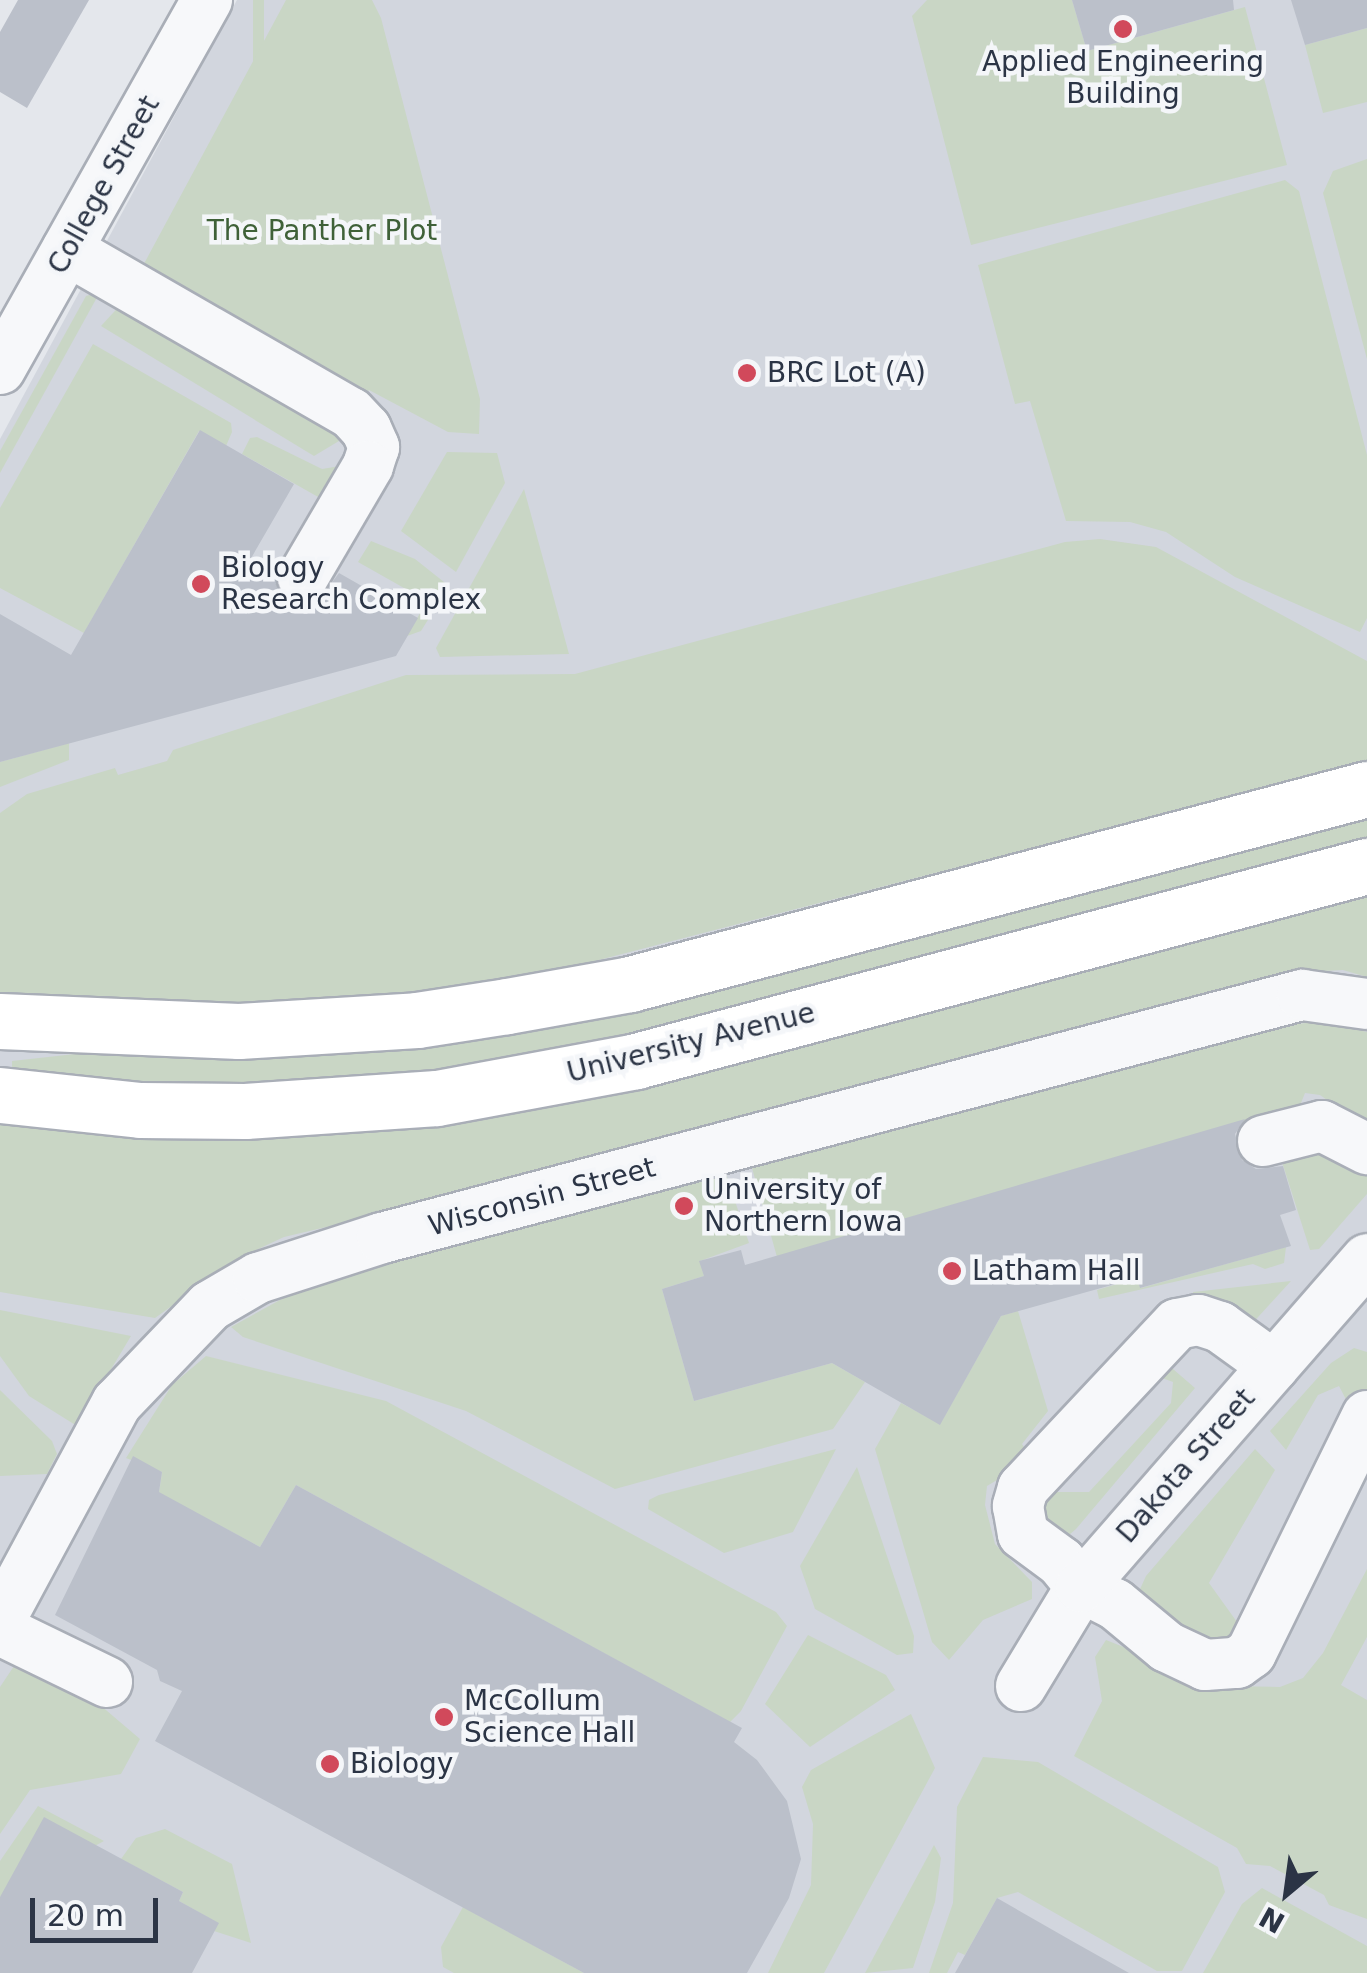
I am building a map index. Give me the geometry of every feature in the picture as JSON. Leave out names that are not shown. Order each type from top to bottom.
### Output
[{"type":"main road","points":[[0,1021],[239,1031],[398,1021],[507,1006],[630,984],[1367,789]]},
{"type":"main road","name":"University Avenue","points":[[0,1095],[140,1110],[245,1111],[436,1098],[636,1061],[1367,866]]},
{"type":"street","name":"College Street","points":[[0,370],[207,0]]},
{"type":"street","points":[[67,250],[351,413],[366,429],[374,447],[368,466],[303,577]]},
{"type":"street","name":"Wisconsin Street","points":[[0,1620],[117,1402],[210,1306],[258,1278],[382,1238],[1302,996],[1367,1004]]},
{"type":"street","points":[[1263,1142],[1322,1126],[1367,1149]]},
{"type":"street","name":"Dakota Street","points":[[1021,1686],[1081,1588],[1274,1366],[1358,1286]]},
{"type":"street","points":[[1274,1366],[1220,1327],[1198,1320],[1177,1324],[1023,1488],[1018,1506],[1023,1534],[1061,1562],[1081,1588],[1115,1604],[1192,1660],[1215,1667],[1244,1660],[1367,1416]]},
{"type":"street","points":[[0,1630],[107,1682]]},
{"type":"shaded area","name":"University of Northern Iowa","points":[[237,0],[1367,0],[1367,1973],[0,1973],[0,439]]},
{"type":"green space","points":[[253,0],[264,0],[264,280],[253,280]]},
{"type":"green space","name":"The Panther Plot","points":[[286,0],[372,0],[381,18],[480,399],[479,434],[448,432],[369,390],[361,400],[139,273]]},
{"type":"green space","points":[[927,0],[1072,0],[1087,51],[1245,7],[1287,165],[971,245],[912,16]]},
{"type":"green space","points":[[1367,28],[1367,102],[1323,113],[1305,45]]},
{"type":"green space","points":[[1367,159],[1367,359],[1323,193],[1333,171]]},
{"type":"green space","points":[[1285,180],[1299,191],[1367,455],[1367,618],[1360,632],[1235,577],[1166,532],[1130,522],[1066,521],[1030,401],[1015,404],[978,265]]},
{"type":"green space","points":[[100,292],[0,473],[0,451],[86,296]]},
{"type":"green space","points":[[124,301],[344,438],[314,456],[101,326]]},
{"type":"green space","points":[[93,344],[231,423],[232,432],[226,446],[199,431],[84,633],[0,588],[0,508]]},
{"type":"green space","points":[[257,437],[322,469],[346,465],[327,502],[242,454],[250,438]]},
{"type":"green space","points":[[447,452],[497,453],[505,483],[456,572],[401,531]]},
{"type":"green space","points":[[524,489],[569,654],[440,657],[436,648]]},
{"type":"green space","points":[[1100,539],[1156,547],[1367,661],[1367,761],[541,975],[336,1001],[224,1006],[0,992],[0,813],[27,794],[115,768],[118,775],[167,761],[173,750],[406,675],[575,674],[1065,542]]},
{"type":"green space","points":[[371,541],[415,559],[449,586],[421,631],[407,636],[427,601],[358,562]]},
{"type":"green space","points":[[69,743],[69,760],[0,787],[0,762]]},
{"type":"green space","points":[[1367,812],[1367,842],[637,1039],[425,1073],[307,1082],[159,1084],[12,1073],[12,1061],[111,1050],[257,1054]]},
{"type":"green space","points":[[1367,891],[1367,977],[1343,970],[1285,973],[491,1188],[284,1237],[237,1259],[155,1318],[0,1292],[0,1118],[169,1133]]},
{"type":"green space","points":[[1323,1021],[1367,1032],[1367,1128],[1320,1095],[1305,1093],[1299,1108],[777,1257],[752,1168],[806,1153],[817,1142],[852,1141],[1264,1028]]},
{"type":"green space","points":[[1325,1150],[1367,1172],[1367,1194],[1319,1249],[1310,1250],[1282,1162]]},
{"type":"green space","points":[[726,1174],[749,1243],[700,1261],[704,1276],[662,1289],[694,1401],[832,1363],[865,1382],[833,1429],[615,1489],[466,1411],[243,1337],[231,1327],[309,1284]]},
{"type":"green space","points":[[1286,1247],[1284,1263],[1265,1269],[1253,1264],[1099,1299],[1097,1290],[1137,1278],[1141,1288]]},
{"type":"green space","points":[[1291,1281],[1249,1327],[1195,1306],[1193,1292]]},
{"type":"green space","points":[[0,1310],[131,1336],[77,1426],[29,1396],[0,1356]]},
{"type":"green space","points":[[1018,1311],[1048,1411],[1022,1444],[1026,1450],[1012,1471],[987,1486],[985,1505],[995,1544],[1032,1582],[1032,1599],[983,1620],[949,1660],[932,1642],[875,1449],[901,1403],[940,1424],[1001,1316]]},
{"type":"green space","points":[[1354,1348],[1367,1352],[1367,1395],[1351,1409],[1339,1386],[1318,1395],[1286,1450],[1270,1431],[1331,1363]]},
{"type":"green space","points":[[206,1356],[386,1401],[776,1612],[787,1626],[741,1711],[730,1722],[296,1485],[260,1547],[159,1493],[162,1472],[126,1458],[172,1385]]},
{"type":"green space","points":[[1159,1357],[1195,1388],[1076,1529],[1063,1540],[1043,1529],[1040,1492],[1089,1492],[1171,1403],[1173,1382],[1154,1375]]},
{"type":"green space","points":[[0,1390],[52,1441],[57,1454],[47,1474],[0,1476]]},
{"type":"green space","points":[[836,1449],[793,1532],[724,1553],[648,1509],[649,1500],[659,1495]]},
{"type":"green space","points":[[1255,1449],[1275,1470],[1209,1583],[1237,1622],[1234,1633],[1214,1646],[1187,1640],[1136,1598],[1146,1576]]},
{"type":"green space","points":[[857,1467],[914,1636],[913,1653],[897,1655],[815,1609],[800,1566]]},
{"type":"green space","points":[[1367,1569],[1367,1637],[1341,1685],[1367,1700],[1367,1919],[1329,1905],[1324,1895],[1270,1866],[1246,1864],[1237,1848],[1074,1756],[1102,1701],[1095,1657],[1106,1640],[1221,1686],[1280,1687],[1303,1678],[1323,1653]]},
{"type":"green space","points":[[808,1635],[886,1675],[895,1690],[810,1747],[765,1704]]},
{"type":"green space","points":[[28,1664],[93,1699],[140,1739],[121,1774],[30,1790],[0,1834],[0,1687],[14,1666]]},
{"type":"green space","points":[[911,1714],[935,1768],[824,1973],[768,1973],[811,1885],[813,1824],[802,1787],[811,1770]]},
{"type":"green space","points":[[983,1757],[1038,1762],[1218,1867],[1225,1892],[1182,1971],[1157,1971],[1018,1892],[997,1898],[965,1955],[958,1952],[947,1973],[929,1973],[953,1903],[957,1807]]},
{"type":"green space","points":[[38,1806],[104,1841],[0,1897],[0,1861]]},
{"type":"green space","points":[[165,1829],[232,1864],[251,1943],[214,1931],[218,1923],[179,1901],[183,1892],[121,1859],[136,1838]]},
{"type":"green space","points":[[934,1845],[941,1858],[935,1902],[913,1968],[865,1973]]},
{"type":"green space","points":[[1262,1888],[1367,1946],[1367,1973],[1203,1973],[1242,1904]]},
{"type":"green space","points":[[463,1907],[584,1973],[454,1973],[443,1967],[441,1947]]},
{"type":"building","points":[[18,0],[89,0],[27,108],[0,92],[0,32]]},
{"type":"building","name":"Applied Engineering Building","points":[[1072,0],[1233,0],[1234,10],[1087,51]]},
{"type":"building","name":"Applied Engineering Building","points":[[1291,0],[1367,0],[1367,28],[1305,45]]},
{"type":"building","name":"Biology Research Complex","points":[[200,430],[294,484],[250,560],[275,575],[289,602],[318,601],[339,573],[418,618],[396,656],[0,762],[0,614],[71,655]]},
{"type":"building","name":"Latham Hall","points":[[1245,1119],[1235,1134],[1242,1160],[1256,1169],[1283,1166],[1296,1210],[1280,1215],[1291,1246],[1140,1288],[1137,1278],[1001,1316],[940,1425],[832,1363],[694,1401],[662,1289],[704,1276],[699,1261],[741,1250],[745,1265]]},
{"type":"building","name":"McCollum Science Hall","points":[[133,1456],[162,1472],[159,1492],[260,1547],[296,1485],[742,1728],[734,1742],[757,1760],[787,1801],[801,1859],[789,1898],[747,1973],[584,1973],[155,1741],[182,1691],[160,1681],[157,1670],[55,1615]]},
{"type":"building","points":[[44,1817],[183,1892],[179,1901],[219,1923],[192,1973],[0,1973],[0,1897]]},
{"type":"building","points":[[997,1898],[1072,1941],[1129,1973],[955,1973]]},
{"type":"place","name":"Applied Engineering Building","points":[[1123,29]]},
{"type":"place","name":"BRC Lot (A)","points":[[747,373]]},
{"type":"place","name":"Biology Research Complex","points":[[201,584]]},
{"type":"place","name":"University of Northern Iowa","points":[[684,1206]]},
{"type":"place","name":"Latham Hall","points":[[952,1271]]},
{"type":"place","name":"McCollum Science Hall","points":[[444,1717]]},
{"type":"place","name":"Biology","points":[[330,1764]]}]
